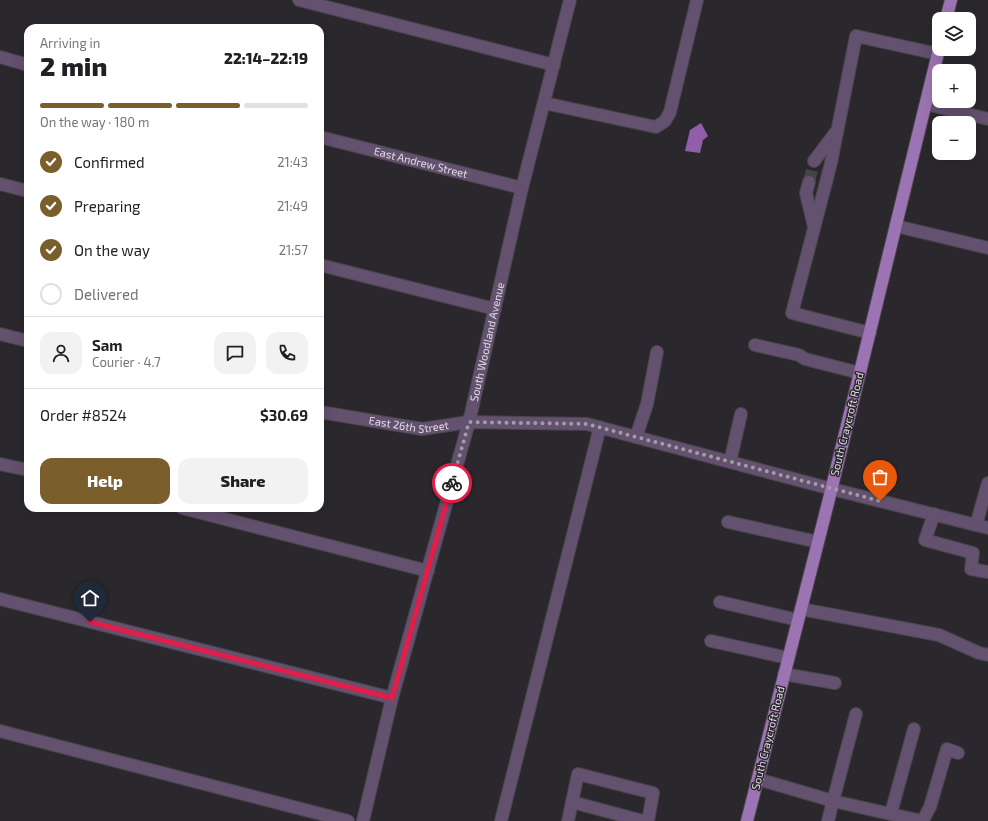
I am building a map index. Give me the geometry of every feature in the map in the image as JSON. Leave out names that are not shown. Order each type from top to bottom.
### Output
[{"type":"main road","points":[[948,12],[951,0]]},
{"type":"main road","name":"South Craycroft Road","points":[[747,821],[832,488],[937,56]]},
{"type":"street","points":[[299,0],[554,65]]},
{"type":"street","name":"South Woodland Avenue","points":[[363,821],[392,698],[469,422],[522,188],[570,0]]},
{"type":"street","points":[[544,103],[656,127],[665,121],[670,112],[697,0]]},
{"type":"street","points":[[870,333],[792,313],[831,164],[856,36],[932,50]]},
{"type":"street","points":[[0,57],[24,64]]},
{"type":"street","points":[[926,104],[988,119]]},
{"type":"street","points":[[814,161],[838,129]]},
{"type":"street","name":"East Andrew Street","points":[[324,138],[522,188]]},
{"type":"street","points":[[809,182],[806,193],[815,228]]},
{"type":"street","points":[[0,184],[24,190]]},
{"type":"street","points":[[896,226],[988,248]]},
{"type":"street","points":[[324,266],[495,309]]},
{"type":"street","points":[[0,334],[24,340]]},
{"type":"street","points":[[755,345],[799,355],[805,359],[860,373]]},
{"type":"street","points":[[636,436],[646,404],[658,352]]},
{"type":"street","name":"East 26th Street","points":[[324,413],[422,429],[469,422],[587,424],[982,527]]},
{"type":"street","points":[[730,462],[741,414]]},
{"type":"street","points":[[501,821],[600,427]]},
{"type":"street","points":[[0,464],[24,469]]},
{"type":"street","points":[[982,527],[988,483]]},
{"type":"street","points":[[198,512],[428,571]]},
{"type":"street","points":[[934,514],[925,540],[973,553],[971,569],[988,572]]},
{"type":"street","points":[[728,522],[818,542]]},
{"type":"street","points":[[0,599],[392,698]]},
{"type":"street","points":[[720,602],[800,615],[938,634],[979,653],[988,655]]},
{"type":"street","points":[[711,641],[788,658]]},
{"type":"street","points":[[784,674],[836,683]]},
{"type":"street","points":[[828,821],[856,714]]},
{"type":"street","points":[[891,813],[914,729]]},
{"type":"street","points":[[0,731],[348,821]]},
{"type":"street","points":[[758,779],[833,801],[922,821],[930,807],[947,749],[958,753]]},
{"type":"street","points":[[568,821],[578,774],[653,793],[648,821]]},
{"type":"street","points":[[572,802],[643,821]]},
{"type":"shaded area","points":[[701,123],[708,136],[703,140],[700,153],[685,151],[690,130]]},
{"type":"tunnel","points":[[809,182],[814,161]]},
{"type":"way so far","points":[[452,483],[469,422],[587,424],[880,501]]},
{"type":"route","points":[[90,622],[392,698],[452,483]]}]
